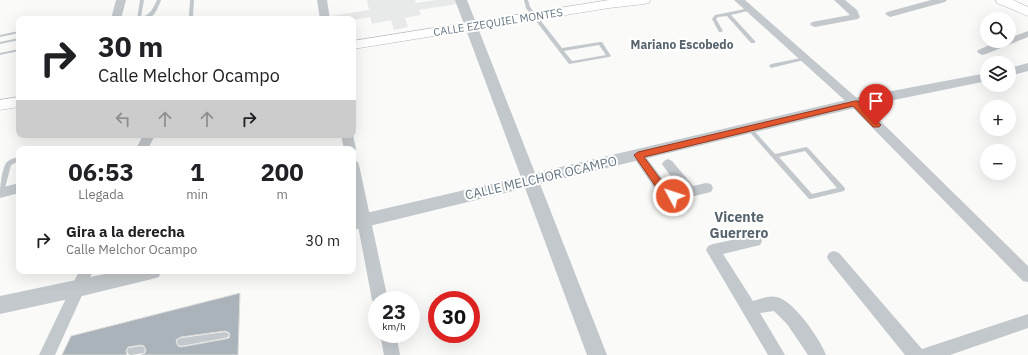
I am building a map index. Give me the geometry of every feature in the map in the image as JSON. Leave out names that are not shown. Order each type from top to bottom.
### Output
[{"type":"main road","name":"CALLE EZEQUIEL MONTES","points":[[356,45],[535,16],[607,2],[644,0]]},
{"type":"main road","points":[[1002,0],[1028,12]]},
{"type":"main road","points":[[0,105],[16,102]]},
{"type":"street","points":[[117,16],[121,0]]},
{"type":"street","points":[[322,0],[325,16]]},
{"type":"street","points":[[461,0],[597,355]]},
{"type":"street","points":[[739,0],[855,103],[1028,276]]},
{"type":"street","points":[[815,24],[855,17],[854,12],[839,0]]},
{"type":"street","points":[[890,14],[942,0]]},
{"type":"street","points":[[1016,38],[1028,34]]},
{"type":"street","points":[[982,52],[992,48]]},
{"type":"street","points":[[1016,70],[1028,67]]},
{"type":"street","name":"CALLE MELCHOR OCAMPO","points":[[358,221],[855,103],[980,78]]},
{"type":"street","points":[[638,155],[666,194],[673,196],[706,188]]},
{"type":"street","points":[[668,164],[690,192]]},
{"type":"street","points":[[0,193],[16,189]]},
{"type":"street","points":[[356,199],[358,221],[377,291]]},
{"type":"street","points":[[755,241],[714,250],[777,355]]},
{"type":"street","points":[[834,257],[916,355]]},
{"type":"street","points":[[47,355],[85,274]]},
{"type":"street","points":[[0,305],[78,289],[140,274]]},
{"type":"street","points":[[749,310],[767,304],[777,304],[786,310],[818,355]]},
{"type":"street","points":[[927,355],[1028,321]]},
{"type":"street","points":[[390,343],[392,355]]},
{"type":"lane","points":[[139,16],[142,0]]},
{"type":"lane","points":[[150,16],[154,14],[159,0]]},
{"type":"lane","points":[[191,16],[192,0]]},
{"type":"lane","points":[[526,0],[528,7],[561,50],[572,63],[609,56],[600,43],[561,50]]},
{"type":"lane","points":[[721,30],[714,19],[717,16],[750,9]]},
{"type":"lane","points":[[728,14],[753,42]]},
{"type":"lane","points":[[0,36],[16,33]]},
{"type":"lane","points":[[0,43],[16,40]]},
{"type":"lane","points":[[0,54],[16,51]]},
{"type":"lane","points":[[771,66],[806,58]]},
{"type":"lane","points":[[749,128],[774,156],[811,197],[842,189],[806,149],[774,156]]},
{"type":"lane","points":[[0,193],[8,164],[16,160]]},
{"type":"lane","points":[[181,342],[225,335]]},
{"type":"lane","points":[[131,351],[141,350]]},
{"type":"shaded area","points":[[367,0],[415,0],[416,3],[436,0],[455,0],[457,4],[419,10],[421,15],[405,18],[408,27],[394,30],[391,20],[372,24],[370,17],[356,19],[356,16],[331,16],[369,10]]},
{"type":"building","points":[[240,293],[238,355],[141,355],[145,353],[146,350],[144,346],[141,345],[128,347],[126,351],[127,355],[62,355],[71,336]],"holes":[[[225,331],[230,334],[229,338],[225,339],[181,347],[178,346],[176,342],[177,339],[181,337]]]},
{"type":"district","name":"Mariano Escobedo","points":[[682,44]]},
{"type":"district","name":"Vicente Guerrero","points":[[739,226]]},
{"type":"route","points":[[673,196],[666,194],[638,155],[855,103],[876,125]]}]
